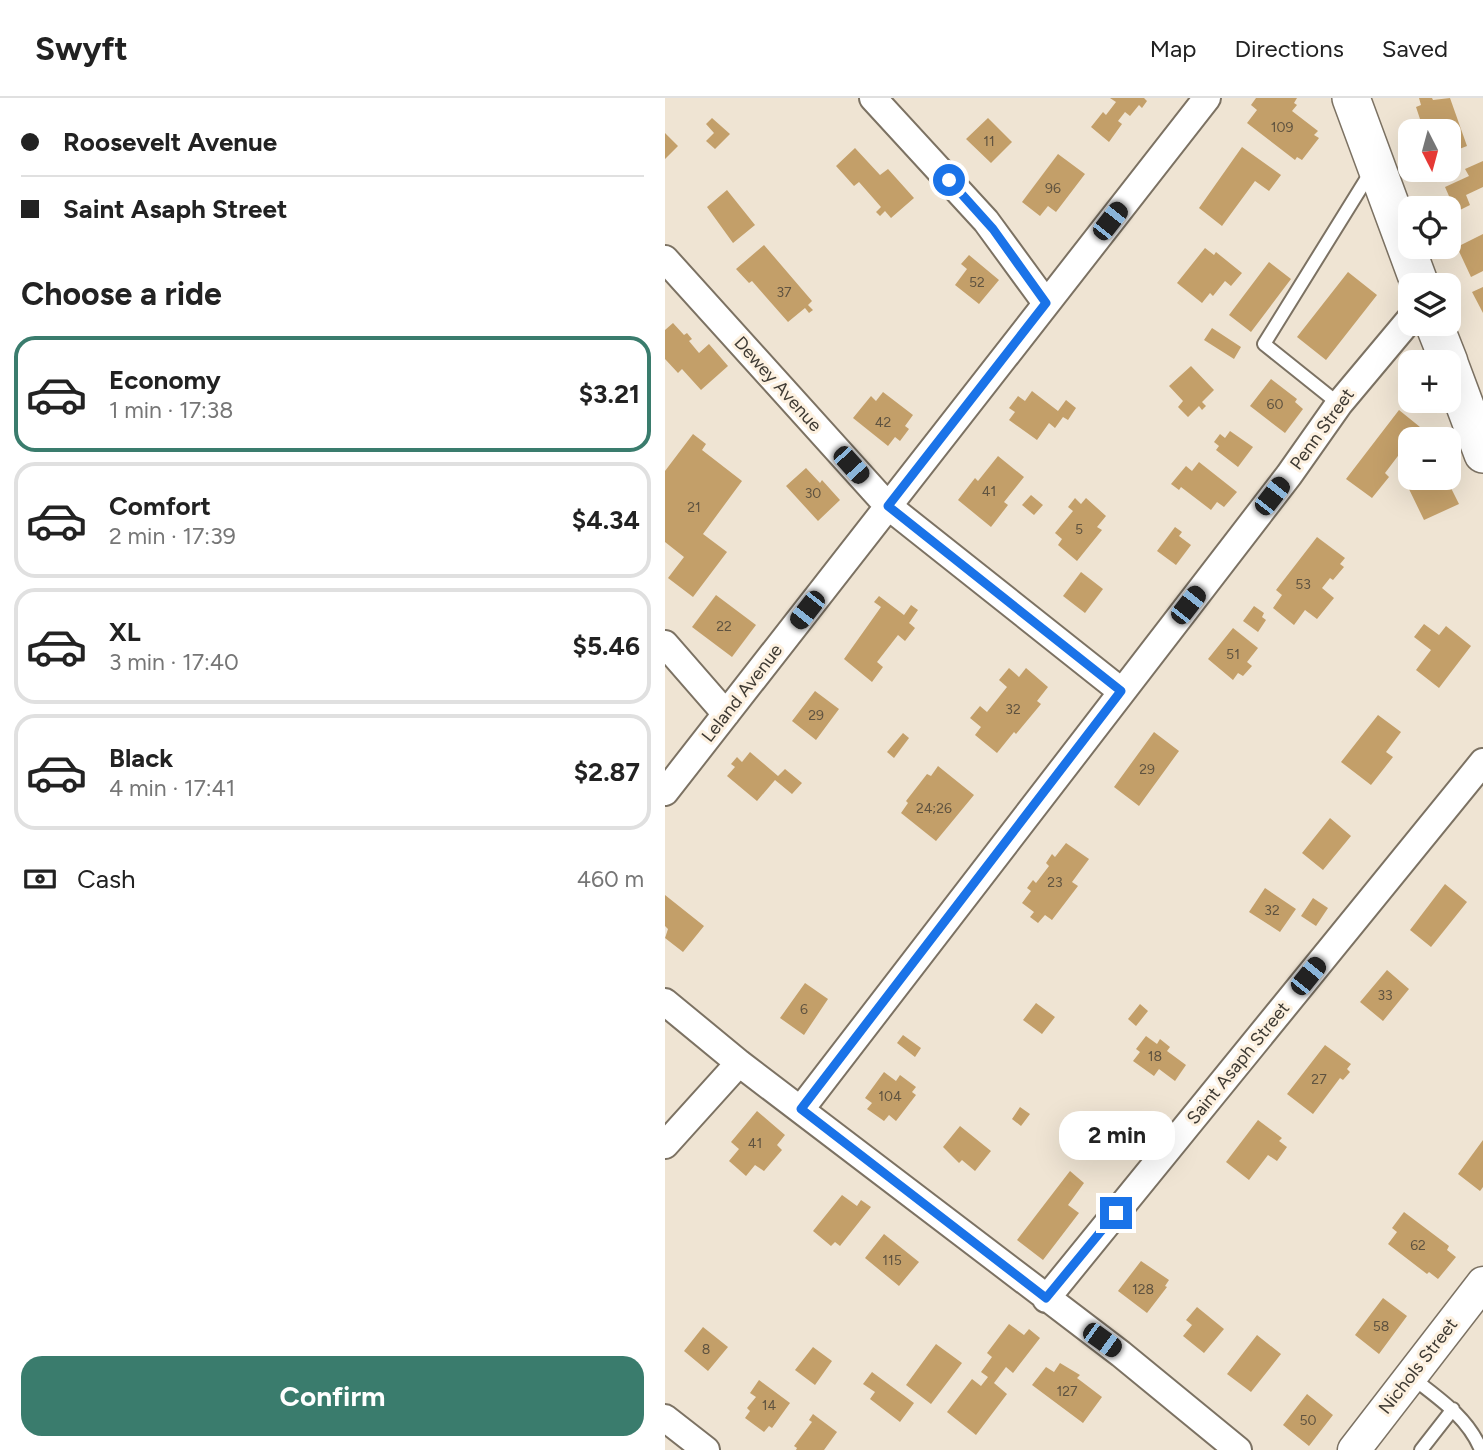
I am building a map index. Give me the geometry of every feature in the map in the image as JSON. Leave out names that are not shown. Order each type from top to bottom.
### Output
[{"type":"main road","points":[[1352,98],[1416,273]]},
{"type":"main road","points":[[1461,395],[1483,454]]},
{"type":"street","points":[[873,98],[986,221],[1046,303]]},
{"type":"street","name":"Leland Avenue","points":[[665,792],[1207,98]]},
{"type":"street","name":"Dewey Avenue","points":[[665,259],[888,506],[1121,691]]},
{"type":"street","name":"Penn Street","points":[[801,1109],[1289,475],[1339,404],[1398,334]]},
{"type":"street","points":[[665,644],[726,714]]},
{"type":"street","name":"Saint Asaph Street","points":[[1046,1298],[1483,762]]},
{"type":"street","points":[[665,1002],[739,1063],[1121,1354],[1238,1450]]},
{"type":"street","points":[[665,1145],[739,1063]]},
{"type":"street","name":"Nichols Street","points":[[1354,1450],[1483,1283]]},
{"type":"street","points":[[665,1418],[706,1450]]},
{"type":"lane","points":[[1339,404],[1264,344],[1376,163]]},
{"type":"lane","points":[[1410,1376],[1453,1409],[1475,1435],[1481,1450]]},
{"type":"lane","points":[[1421,1450],[1453,1409]]},
{"type":"building","points":[[1110,98],[1144,98],[1147,101],[1142,108],[1139,105],[1130,116],[1125,112],[1118,121],[1122,124],[1109,142],[1091,127],[1103,112],[1106,115],[1116,102]]},
{"type":"building","points":[[1256,98],[1297,98],[1294,103],[1297,105],[1292,111],[1318,131],[1314,135],[1319,138],[1302,160],[1297,157],[1295,160],[1247,123],[1257,110],[1251,105]]},
{"type":"building","points":[[1419,98],[1450,98],[1457,119],[1420,119],[1416,107],[1421,105]]},
{"type":"building","points":[[712,118],[730,134],[715,149],[706,141],[714,133],[706,124]]},
{"type":"building","points":[[988,118],[1012,142],[991,163],[966,139]]},
{"type":"building","points":[[1461,129],[1467,146],[1461,148]]},
{"type":"building","points":[[665,133],[678,146],[665,159]]},
{"type":"building","points":[[1242,147],[1281,175],[1269,191],[1255,181],[1222,226],[1199,208]]},
{"type":"building","points":[[855,148],[880,175],[888,169],[914,198],[891,218],[885,211],[880,216],[876,212],[881,207],[859,182],[854,186],[836,166]]},
{"type":"building","points":[[1058,154],[1085,174],[1056,212],[1048,206],[1040,216],[1022,202]]},
{"type":"building","points":[[1483,161],[1483,187],[1466,195],[1470,205],[1461,210],[1461,196],[1449,196],[1445,187],[1461,182],[1469,176],[1465,169]]},
{"type":"building","points":[[727,190],[755,225],[733,243],[707,207]]},
{"type":"building","points":[[1483,234],[1483,271],[1471,277],[1461,256],[1461,245]]},
{"type":"building","points":[[764,245],[812,301],[808,305],[813,310],[809,313],[805,308],[788,322],[752,281],[749,283],[736,269]]},
{"type":"building","points":[[1205,248],[1214,255],[1216,252],[1242,273],[1231,286],[1225,281],[1213,296],[1210,293],[1202,303],[1177,283]]},
{"type":"building","points":[[969,255],[999,280],[979,304],[955,285],[967,269],[961,264]]},
{"type":"building","points":[[1269,262],[1291,279],[1251,332],[1229,315]]},
{"type":"building","points":[[1348,272],[1377,295],[1326,360],[1297,337]]},
{"type":"building","points":[[1483,287],[1483,313],[1472,292]]},
{"type":"building","points":[[673,323],[684,335],[687,333],[692,339],[689,341],[699,353],[709,344],[728,366],[701,390],[682,369],[678,373],[665,359],[665,330]]},
{"type":"building","points":[[1212,328],[1241,347],[1234,359],[1204,340]]},
{"type":"building","points":[[1191,366],[1214,390],[1202,402],[1206,406],[1202,410],[1199,406],[1188,417],[1178,407],[1183,401],[1169,386]]},
{"type":"building","points":[[1271,379],[1297,399],[1295,402],[1303,409],[1285,433],[1250,406]]},
{"type":"building","points":[[1032,391],[1058,411],[1066,400],[1076,408],[1068,420],[1063,417],[1055,428],[1049,423],[1037,440],[1009,420],[1015,412],[1009,408],[1018,396],[1025,401]]},
{"type":"building","points":[[883,392],[913,415],[905,426],[909,429],[900,441],[895,437],[888,446],[853,418],[871,396],[876,401]]},
{"type":"building","points":[[1398,411],[1420,427],[1398,427],[1398,456],[1385,473],[1389,477],[1372,498],[1346,479]]},
{"type":"building","points":[[1230,431],[1253,447],[1238,467],[1216,450],[1219,446],[1214,442],[1220,434],[1225,438]]},
{"type":"building","points":[[693,434],[706,444],[702,450],[742,481],[703,534],[727,552],[693,597],[668,578],[684,557],[665,542],[665,471]]},
{"type":"building","points":[[998,456],[1024,477],[1004,502],[1008,505],[991,527],[958,500],[975,478],[978,481]]},
{"type":"building","points":[[1199,462],[1237,492],[1224,507],[1217,502],[1211,510],[1181,487],[1179,490],[1171,484],[1186,466],[1192,471]]},
{"type":"building","points":[[806,468],[820,483],[822,480],[840,500],[818,521],[786,486]]},
{"type":"building","points":[[1409,490],[1452,490],[1459,504],[1424,520]]},
{"type":"building","points":[[1031,495],[1043,505],[1034,515],[1022,505]]},
{"type":"building","points":[[1075,498],[1081,504],[1086,498],[1106,516],[1097,527],[1102,530],[1077,561],[1058,545],[1062,539],[1055,533],[1073,511],[1068,507]]},
{"type":"building","points":[[1175,527],[1182,532],[1179,536],[1191,545],[1176,565],[1157,551]]},
{"type":"building","points":[[1317,537],[1345,558],[1340,564],[1344,567],[1322,588],[1334,598],[1317,619],[1305,610],[1294,625],[1273,608],[1282,595],[1276,590]]},
{"type":"building","points":[[1081,572],[1103,589],[1085,613],[1063,596]]},
{"type":"building","points":[[716,595],[756,625],[732,657],[692,627]]},
{"type":"building","points":[[879,596],[904,615],[911,605],[918,610],[909,623],[915,628],[905,641],[898,635],[877,662],[883,667],[872,682],[844,659],[881,607],[874,602]]},
{"type":"building","points":[[1254,606],[1264,613],[1262,617],[1266,620],[1258,632],[1243,621]]},
{"type":"building","points":[[1424,624],[1439,635],[1446,626],[1471,646],[1439,688],[1416,670],[1431,650],[1414,637]]},
{"type":"building","points":[[1233,628],[1258,648],[1247,662],[1252,666],[1243,676],[1238,673],[1233,680],[1208,659]]},
{"type":"building","points":[[1009,668],[1019,677],[1026,668],[1048,687],[1037,701],[1041,704],[997,753],[975,735],[981,727],[970,718],[980,706],[987,712],[1007,687],[999,680]]},
{"type":"building","points":[[815,691],[839,709],[816,740],[792,721]]},
{"type":"building","points":[[1378,715],[1401,732],[1386,752],[1393,757],[1371,785],[1341,762]]},
{"type":"building","points":[[1154,732],[1179,751],[1139,806],[1114,787]]},
{"type":"building","points":[[903,733],[909,738],[894,758],[887,752]]},
{"type":"building","points":[[750,752],[778,776],[785,769],[802,783],[792,794],[775,780],[757,801],[727,776],[735,767],[731,764],[737,757],[742,762]]},
{"type":"building","points":[[938,766],[974,795],[936,841],[901,813],[908,803],[906,801],[927,774],[931,776]]},
{"type":"building","points":[[1330,818],[1351,836],[1323,870],[1302,853]]},
{"type":"building","points":[[1066,843],[1089,859],[1072,882],[1078,886],[1052,920],[1045,915],[1038,923],[1030,917],[1034,912],[1022,903],[1031,891],[1027,888],[1033,880],[1036,883],[1049,866],[1046,863],[1052,854],[1055,857]]},
{"type":"building","points":[[1445,884],[1467,902],[1431,947],[1410,930]]},
{"type":"building","points":[[1265,888],[1296,909],[1280,932],[1249,912]]},
{"type":"building","points":[[665,895],[704,926],[683,952],[665,938],[668,929],[665,926]]},
{"type":"building","points":[[1313,898],[1328,908],[1316,926],[1301,916]]},
{"type":"building","points":[[1387,970],[1409,989],[1383,1021],[1360,1002]]},
{"type":"building","points":[[805,983],[828,999],[804,1035],[780,1018]]},
{"type":"building","points":[[1036,1003],[1055,1017],[1042,1034],[1023,1020]]},
{"type":"building","points":[[1140,1004],[1148,1011],[1136,1026],[1128,1019]]},
{"type":"building","points":[[903,1035],[921,1048],[915,1057],[897,1043]]},
{"type":"building","points":[[1146,1036],[1157,1044],[1160,1039],[1170,1047],[1167,1051],[1186,1065],[1175,1081],[1159,1069],[1154,1076],[1133,1061],[1140,1052],[1136,1049]]},
{"type":"building","points":[[1325,1045],[1351,1064],[1347,1069],[1350,1072],[1343,1080],[1340,1078],[1313,1114],[1287,1094]]},
{"type":"building","points":[[884,1072],[896,1081],[900,1075],[916,1087],[912,1092],[916,1095],[896,1121],[889,1115],[884,1121],[867,1109],[872,1103],[865,1098]]},
{"type":"building","points":[[1020,1107],[1030,1114],[1021,1126],[1012,1119]]},
{"type":"building","points":[[757,1111],[785,1135],[777,1145],[782,1150],[764,1171],[755,1165],[746,1176],[729,1161],[739,1149],[731,1142]]},
{"type":"building","points":[[1258,1120],[1282,1138],[1279,1141],[1287,1147],[1277,1161],[1268,1155],[1249,1180],[1226,1162]]},
{"type":"building","points":[[960,1126],[991,1151],[975,1171],[962,1160],[959,1163],[943,1147]]},
{"type":"building","points":[[1483,1140],[1483,1187],[1480,1191],[1458,1174]]},
{"type":"building","points":[[1070,1171],[1084,1183],[1068,1205],[1079,1213],[1043,1260],[1017,1240]]},
{"type":"building","points":[[842,1195],[857,1206],[861,1200],[871,1207],[840,1246],[835,1242],[831,1246],[813,1231]]},
{"type":"building","points":[[1404,1212],[1449,1246],[1447,1250],[1456,1257],[1438,1279],[1429,1272],[1427,1274],[1388,1244],[1397,1232],[1392,1228]]},
{"type":"building","points":[[884,1234],[919,1262],[899,1286],[865,1258]]},
{"type":"building","points":[[1141,1261],[1169,1280],[1165,1286],[1167,1287],[1147,1313],[1118,1291]]},
{"type":"building","points":[[1383,1298],[1407,1316],[1379,1354],[1355,1335]]},
{"type":"building","points":[[1197,1307],[1224,1329],[1204,1353],[1183,1336],[1192,1325],[1186,1320]]},
{"type":"building","points":[[1009,1324],[1024,1335],[1029,1329],[1040,1338],[1013,1373],[1006,1367],[994,1383],[1007,1394],[976,1435],[947,1412],[972,1379],[981,1386],[988,1377],[981,1372],[992,1357],[987,1353]]},
{"type":"building","points":[[703,1327],[728,1347],[708,1371],[684,1351]]},
{"type":"building","points":[[1257,1335],[1281,1354],[1251,1392],[1227,1374]]},
{"type":"building","points":[[936,1344],[962,1363],[931,1404],[906,1385]]},
{"type":"building","points":[[813,1347],[832,1361],[815,1385],[795,1370]]},
{"type":"building","points":[[1060,1363],[1080,1375],[1077,1378],[1102,1397],[1083,1423],[1032,1385],[1046,1367],[1054,1372]]},
{"type":"building","points":[[872,1372],[914,1403],[900,1422],[870,1399],[875,1392],[863,1384]]},
{"type":"building","points":[[759,1380],[790,1403],[772,1428],[769,1426],[764,1432],[745,1418],[750,1411],[747,1408],[756,1397],[750,1393]]},
{"type":"building","points":[[1307,1394],[1333,1415],[1309,1446],[1283,1425]]},
{"type":"building","points":[[813,1414],[837,1432],[824,1450],[796,1450],[794,1446],[812,1422],[809,1420]]},
{"type":"route","points":[[949,180],[993,229],[1046,303],[888,506],[1121,691],[801,1109],[1046,1298],[1116,1213]]}]
